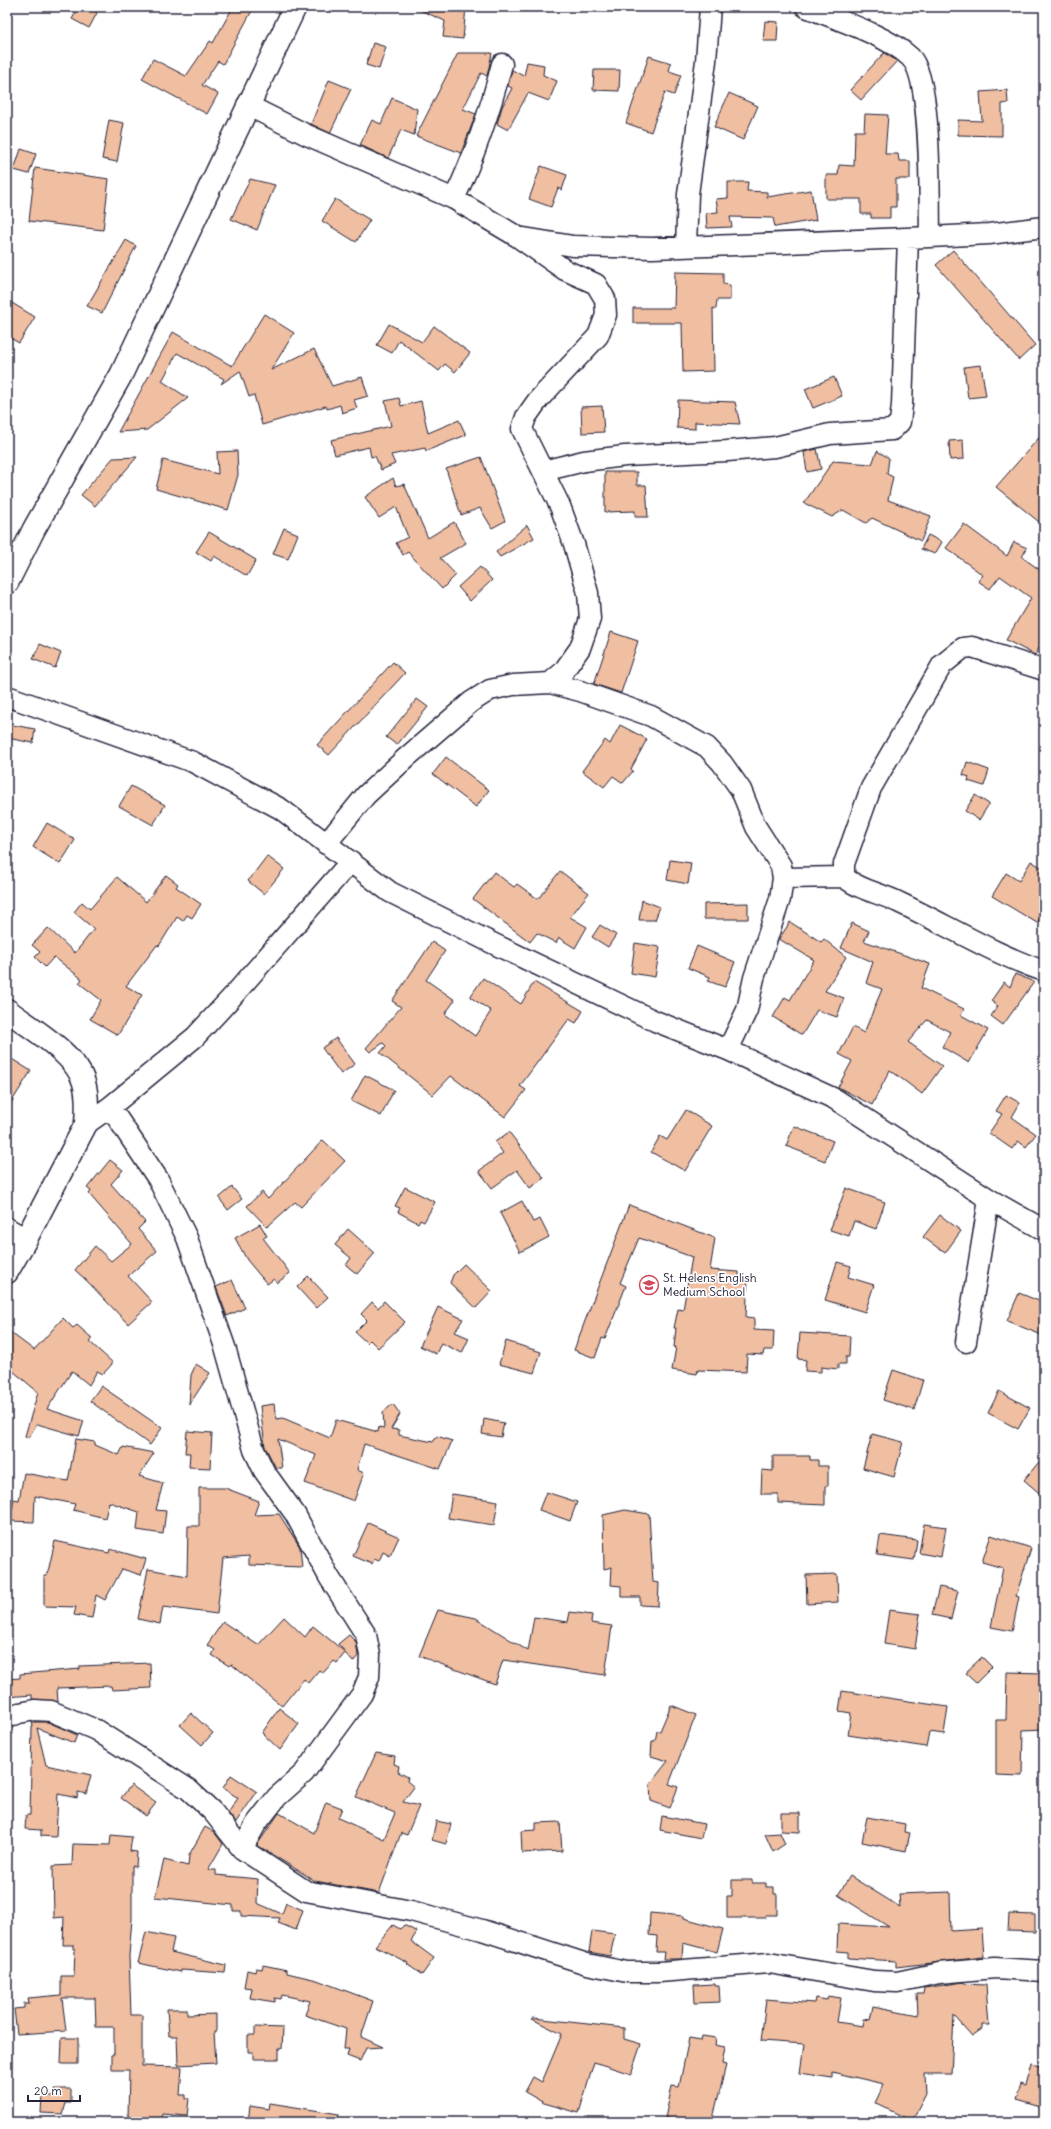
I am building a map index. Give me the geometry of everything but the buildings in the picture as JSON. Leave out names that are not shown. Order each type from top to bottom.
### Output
[{"type":"main road","points":[[7,583],[34,529],[121,375],[294,7]]},
{"type":"main road","points":[[7,1010],[70,1059],[84,1082],[86,1124],[26,1239],[7,1272]]},
{"type":"street","points":[[686,246],[688,194],[706,61],[710,7]]},
{"type":"street","points":[[806,7],[879,38],[911,58],[921,78],[927,125],[930,238]]},
{"type":"street","points":[[454,199],[472,160],[491,106],[502,64]]},
{"type":"street","points":[[247,105],[307,134],[454,199],[518,238],[565,270],[596,284],[605,299],[606,316],[598,336],[538,400],[526,417],[522,429],[560,506],[574,544],[588,593],[590,619],[580,648],[563,672],[550,684]]},
{"type":"street","points":[[518,238],[573,246],[617,248],[930,238],[1044,227]]},
{"type":"street","points":[[543,472],[584,461],[625,456],[740,450],[775,446],[830,434],[892,430],[900,422],[902,405],[908,238]]},
{"type":"street","points":[[844,877],[844,864],[871,788],[942,666],[963,648],[972,648],[1044,670]]},
{"type":"street","points":[[326,844],[366,794],[407,756],[471,702],[490,690],[513,685],[550,684],[580,691],[651,716],[707,747],[722,763],[741,790],[756,827],[781,866],[783,878],[780,899],[754,978],[747,1010],[728,1050]]},
{"type":"street","points":[[7,696],[193,762],[281,809],[390,892],[656,1021],[728,1050],[834,1099],[989,1199],[1044,1230]]},
{"type":"street","points":[[86,1124],[195,1037],[351,861]]},
{"type":"street","points":[[783,878],[844,877],[854,885],[888,897],[988,948],[1044,971]]},
{"type":"street","points":[[110,1106],[158,1179],[187,1238],[225,1347],[254,1450],[264,1471],[295,1514],[329,1577],[366,1635],[370,1655],[369,1677],[362,1694],[304,1773],[277,1797],[256,1824],[242,1849]]},
{"type":"street","points":[[966,1342],[989,1199]]},
{"type":"street","points":[[7,1228],[26,1239]]},
{"type":"street","points":[[7,1718],[18,1713],[35,1710],[52,1711],[96,1730],[188,1789],[213,1812],[242,1849],[306,1891],[411,1911],[482,1930],[587,1964],[627,1972],[659,1972],[769,1963],[874,1981],[897,1982],[939,1973],[995,1968],[1044,1971]]},
{"type":"place","name":"St. Helens English Medium School","points":[[649,1285]]}]
